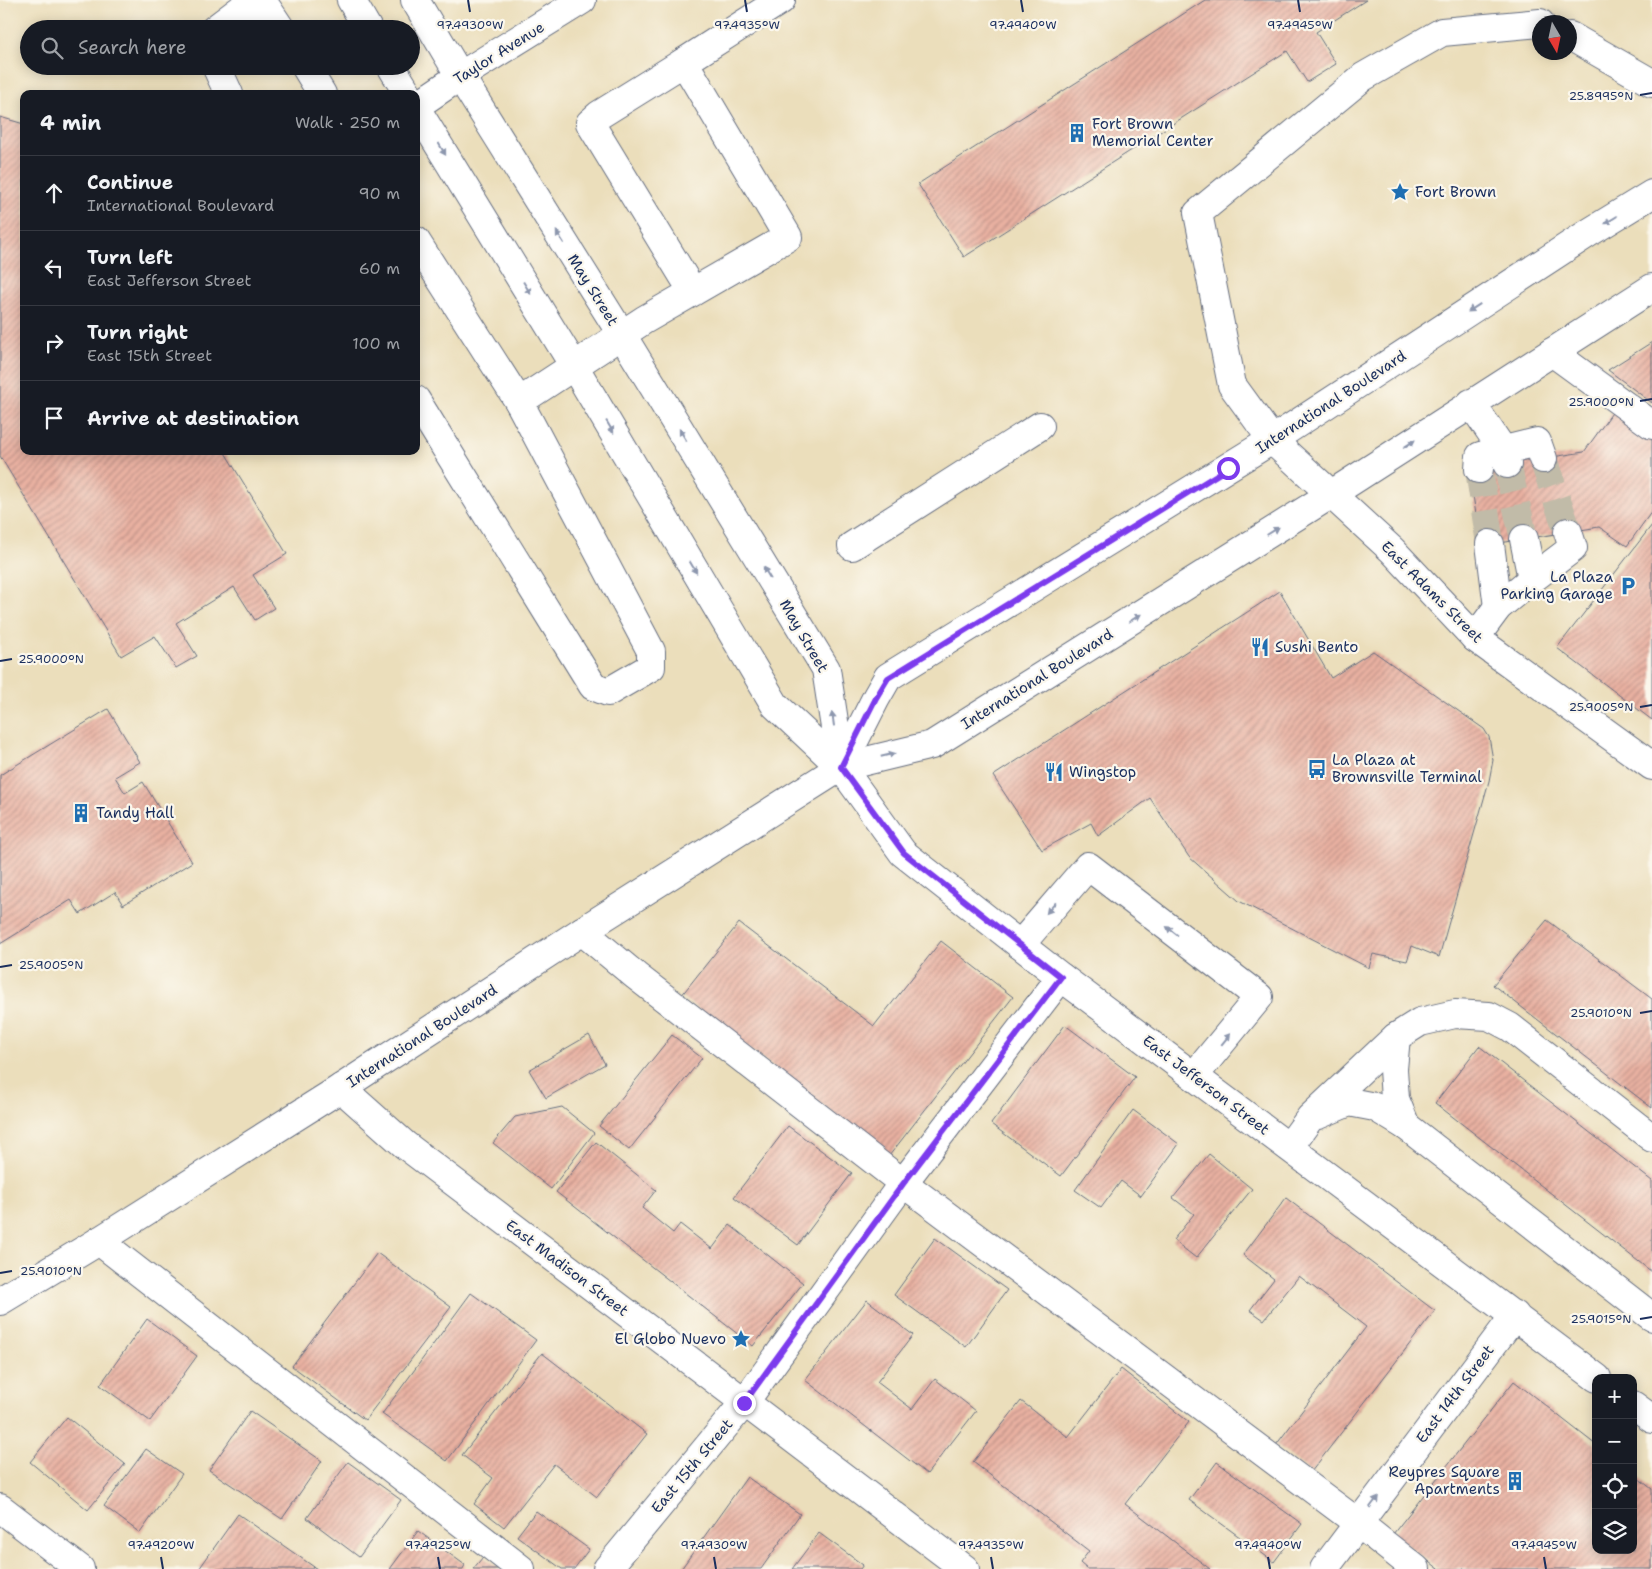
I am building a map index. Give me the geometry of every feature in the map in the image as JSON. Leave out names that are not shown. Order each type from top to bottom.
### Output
[{"type":"street","points":[[351,0],[363,20]]},
{"type":"street","name":"May Street","points":[[415,0],[826,670],[841,767]]},
{"type":"street","name":"Taylor Avenue","points":[[420,104],[460,76],[582,0]]},
{"type":"street","points":[[693,292],[590,123],[599,115],[781,0]]},
{"type":"street","points":[[227,20],[244,7],[266,4],[276,20]]},
{"type":"street","name":"East Adams Street","points":[[1532,24],[1442,32],[1386,63],[1363,77],[1198,214],[1232,385],[1272,440],[1392,550],[1475,638],[1652,766]]},
{"type":"street","points":[[1577,40],[1652,83]]},
{"type":"street","points":[[519,402],[644,320],[788,237],[684,62]]},
{"type":"street","points":[[220,75],[227,90]]},
{"type":"street","points":[[310,75],[320,90]]},
{"type":"street","points":[[396,75],[406,90]]},
{"type":"street","points":[[420,114],[574,366],[775,705],[841,767]]},
{"type":"street","name":"International Boulevard","points":[[841,767],[888,678],[1272,440],[1590,232],[1652,194]]},
{"type":"street","points":[[420,247],[519,402],[651,651],[651,667],[608,692],[592,686],[420,406]]},
{"type":"street","name":"International Boulevard","points":[[0,1301],[99,1241],[341,1088],[841,767],[932,745],[1330,495],[1652,288]]},
{"type":"street","points":[[1552,352],[1652,425]]},
{"type":"street","points":[[1471,403],[1505,457]]},
{"type":"street","points":[[852,546],[1040,426]]},
{"type":"street","points":[[1479,469],[1480,456],[1505,457],[1537,442],[1543,459]]},
{"type":"street","points":[[1475,638],[1498,607],[1532,578],[1573,548],[1568,532]]},
{"type":"street","points":[[1524,539],[1532,578]]},
{"type":"street","points":[[1490,544],[1498,607]]},
{"type":"street","name":"East Jefferson Street","points":[[841,767],[904,853],[1061,977],[1592,1374]]},
{"type":"street","points":[[1020,945],[1088,866],[1259,997],[1194,1076]]},
{"type":"street","points":[[582,932],[903,1184],[1358,1523],[1416,1569]]},
{"type":"street","name":"East 15th Street","points":[[607,1569],[744,1403],[903,1184],[1061,977]]},
{"type":"street","points":[[1289,1147],[1310,1118],[1396,1037],[1420,1022],[1455,1014],[1489,1016],[1510,1027],[1652,1138]]},
{"type":"street","points":[[1396,1037],[1393,1069],[1395,1099],[1406,1126]]},
{"type":"street","name":"East Madison Street","points":[[341,1088],[405,1145],[965,1569]]},
{"type":"street","points":[[1310,1118],[1349,1102],[1375,1107],[1406,1126],[1652,1317]]},
{"type":"street","points":[[99,1241],[521,1569]]},
{"type":"street","name":"East 14th Street","points":[[1324,1569],[1515,1316]]},
{"type":"street","points":[[1637,1408],[1652,1419]]},
{"type":"street","points":[[0,1508],[80,1569]]},
{"type":"building","name":"Fort Brown Memorial Center","points":[[1205,0],[1366,0],[1316,32],[1336,64],[1307,82],[1287,51],[964,257],[918,184]]},
{"type":"building","points":[[0,117],[20,123],[20,455],[226,455],[287,554],[253,575],[274,608],[255,620],[234,587],[176,623],[197,656],[176,668],[155,636],[121,656],[0,456]]},
{"type":"building","points":[[1652,342],[1652,403],[1608,370]]},
{"type":"building","points":[[1614,410],[1652,437],[1652,511],[1627,546],[1599,527],[1481,546],[1469,470],[1584,452]]},
{"type":"building","name":"La Plaza Parking Garage","points":[[1652,525],[1652,720],[1557,648]]},
{"type":"building","points":[[1280,591],[1331,678],[1373,651],[1484,729],[1489,737],[1493,760],[1489,781],[1439,957],[1412,946],[1407,961],[1373,954],[1369,968],[1239,901],[1189,857],[1150,798],[1098,836],[1091,823],[1042,850],[993,776]]},
{"type":"building","name":"Tandy Hall","points":[[108,709],[140,762],[115,777],[125,793],[143,782],[192,862],[123,905],[115,892],[80,914],[71,900],[0,944],[0,775]]},
{"type":"building","points":[[1547,920],[1652,999],[1652,1108],[1493,985]]},
{"type":"building","points":[[739,923],[874,1026],[941,941],[1013,997],[889,1156],[681,996]]},
{"type":"building","points":[[1065,1025],[1135,1077],[1061,1176],[991,1124]]},
{"type":"building","points":[[589,1035],[605,1064],[546,1098],[529,1070]]},
{"type":"building","points":[[672,1035],[702,1058],[629,1150],[599,1126]]},
{"type":"building","points":[[1479,1046],[1652,1181],[1652,1272],[1435,1103]]},
{"type":"building","points":[[562,1107],[594,1133],[551,1189],[493,1143],[515,1117]]},
{"type":"building","points":[[1133,1110],[1179,1144],[1141,1196],[1121,1181],[1101,1208],[1075,1190]]},
{"type":"building","points":[[788,1126],[852,1173],[798,1245],[734,1197]]},
{"type":"building","points":[[596,1142],[656,1190],[642,1208],[673,1233],[680,1224],[712,1249],[730,1225],[803,1283],[753,1346],[556,1192]]},
{"type":"building","points":[[1209,1154],[1252,1189],[1196,1258],[1173,1240],[1194,1214],[1173,1198]]},
{"type":"building","points":[[1286,1198],[1435,1311],[1311,1472],[1276,1445],[1366,1327],[1299,1276],[1264,1320],[1250,1310],[1274,1279],[1243,1255]]},
{"type":"building","points":[[935,1238],[1007,1290],[966,1347],[894,1295]]},
{"type":"building","points":[[377,1253],[451,1307],[365,1420],[292,1366]]},
{"type":"building","points":[[471,1293],[536,1340],[447,1461],[382,1414]]},
{"type":"building","points":[[867,1300],[913,1335],[877,1382],[912,1409],[935,1379],[976,1411],[927,1474],[805,1380]]},
{"type":"building","points":[[147,1319],[197,1356],[150,1421],[100,1385]]},
{"type":"building","points":[[542,1353],[647,1434],[597,1497],[554,1464],[504,1527],[474,1504],[493,1478],[462,1455]]},
{"type":"building","points":[[1121,1369],[1189,1422],[1125,1504],[1210,1569],[1087,1569],[1080,1563],[1089,1551],[973,1462],[1021,1401],[1068,1437]]},
{"type":"building","name":"Reypres Square Apartments","points":[[1514,1381],[1592,1442],[1592,1554],[1637,1554],[1637,1477],[1652,1489],[1652,1569],[1439,1569],[1393,1534]]},
{"type":"building","points":[[250,1411],[322,1461],[282,1519],[209,1470]]},
{"type":"building","points":[[67,1417],[125,1464],[88,1510],[30,1462]]},
{"type":"building","points":[[146,1449],[182,1474],[140,1533],[104,1506]]},
{"type":"building","points":[[348,1462],[401,1500],[359,1557],[307,1518]]},
{"type":"building","points":[[1217,1462],[1302,1524],[1274,1562],[1189,1500]]},
{"type":"building","points":[[747,1477],[800,1514],[761,1569],[681,1569]]},
{"type":"building","points":[[536,1511],[589,1549],[574,1569],[562,1569],[517,1536]]},
{"type":"building","points":[[238,1514],[317,1569],[199,1569]]},
{"type":"building","points":[[418,1531],[465,1565],[463,1569],[390,1569]]},
{"type":"building","points":[[819,1533],[863,1565],[860,1569],[792,1569]]},
{"type":"building","points":[[483,1557],[500,1569],[473,1569]]},
{"type":"tunnel","points":[[1543,459],[1568,532]]},
{"type":"tunnel","points":[[1507,464],[1524,539]]},
{"type":"tunnel","points":[[1479,469],[1490,544]]},
{"type":"place","name":"Fort Brown Memorial Center","points":[[1077,133]]},
{"type":"place","name":"Fort Brown","points":[[1400,192]]},
{"type":"place","name":"La Plaza Parking Garage","points":[[1628,586]]},
{"type":"place","name":"Sushi Bento","points":[[1260,647]]},
{"type":"place","name":"La Plaza at Brownsville Terminal","points":[[1317,769]]},
{"type":"place","name":"Wingstop","points":[[1054,772]]},
{"type":"place","name":"Tandy Hall","points":[[81,813]]},
{"type":"place","name":"El Globo Nuevo","points":[[741,1339]]},
{"type":"place","name":"Reypres Square Apartments","points":[[1515,1481]]},
{"type":"route","points":[[744,1403],[903,1184],[1061,977],[904,853],[841,767],[876,698],[888,678],[1228,468]]}]
